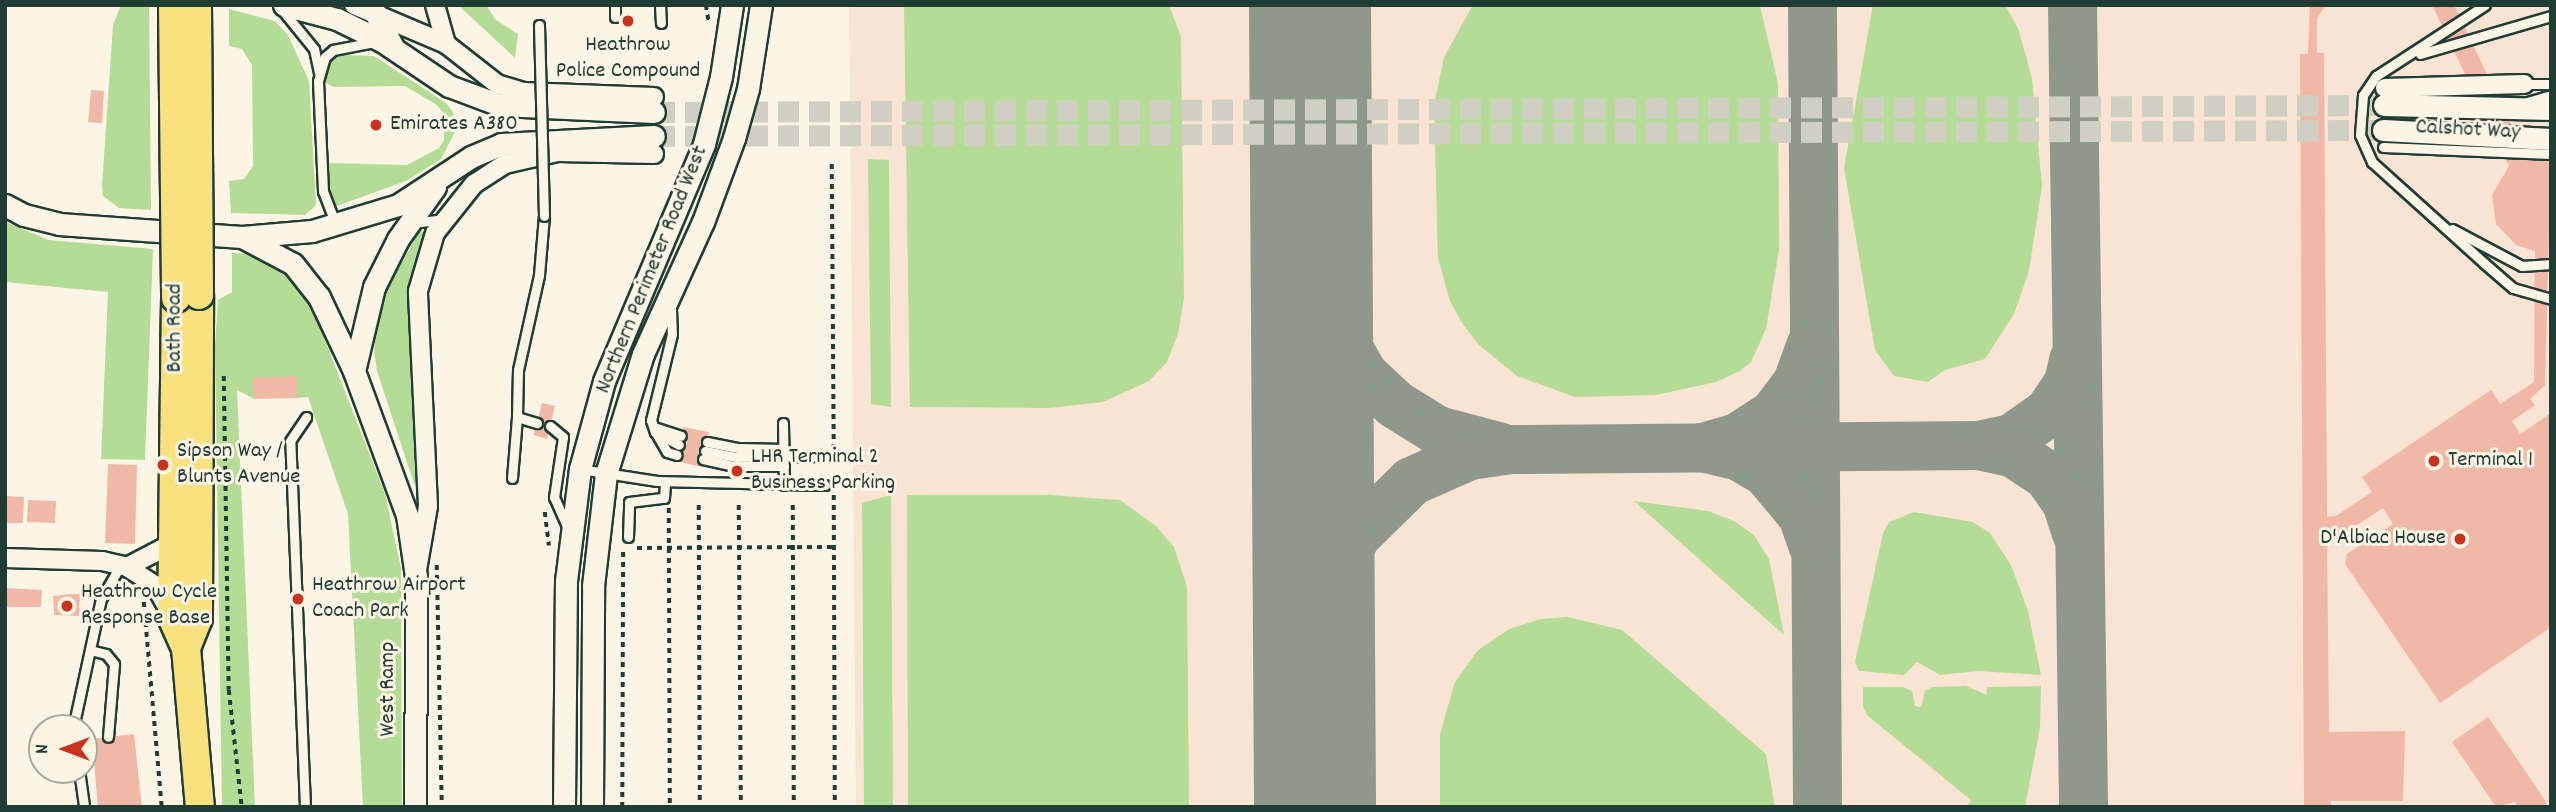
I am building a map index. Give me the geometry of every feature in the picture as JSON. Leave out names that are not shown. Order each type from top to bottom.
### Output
[{"type":"highway","name":"Bath Road","points":[[173,5],[188,297],[198,618],[186,649]]},
{"type":"highway","name":"Bath Road","points":[[197,5],[188,297],[173,543],[172,617],[186,649],[200,807]]},
{"type":"street","points":[[281,5],[337,19],[389,46],[449,86],[500,105],[654,105]]},
{"type":"street","points":[[354,5],[373,10],[446,44],[484,76],[510,89],[654,105]]},
{"type":"street","points":[[435,5],[446,44]]},
{"type":"street","name":"Northern Perimeter Road West","points":[[564,807],[570,531],[580,469],[607,371],[704,144],[716,102],[732,5]]},
{"type":"street","name":"Northern Perimeter Road West","points":[[592,807],[593,586],[606,474],[633,382],[734,138],[748,89],[761,5]]},
{"type":"street","points":[[373,10],[389,46]]},
{"type":"street","points":[[2384,97],[2524,84]]},
{"type":"street","points":[[2384,97],[2551,108]]},
{"type":"street","points":[[2383,139],[2551,139]]},
{"type":"street","points":[[5,205],[24,215],[59,224],[243,237],[337,227],[398,205],[438,183],[471,157],[516,140],[654,145]]},
{"type":"street","points":[[416,577],[428,506],[418,291],[424,262],[444,219],[490,172],[525,157],[654,145]]},
{"type":"street","points":[[354,371],[374,287],[409,223],[438,183]]},
{"type":"street","name":"West Ramp","points":[[243,237],[286,258],[302,273],[319,297],[354,371],[407,515],[416,577],[415,807]]},
{"type":"street","points":[[5,558],[124,566],[173,543]]},
{"type":"street","points":[[124,566],[159,590],[172,617]]},
{"type":"lane","points":[[281,5],[314,49],[320,74],[323,191],[337,227]]},
{"type":"lane","points":[[615,5],[615,17]]},
{"type":"lane","points":[[660,5],[661,23]]},
{"type":"lane","points":[[2485,5],[2376,76],[2363,95],[2360,135],[2372,162],[2513,288],[2551,299]]},
{"type":"lane","points":[[2396,64],[2470,36],[2551,16]]},
{"type":"lane","points":[[512,478],[518,370],[539,275],[544,216],[539,25]]},
{"type":"lane","points":[[320,74],[333,50],[389,46]]},
{"type":"lane","points":[[2524,84],[2551,84]]},
{"type":"lane","points":[[2512,107],[2551,95]]},
{"type":"lane","name":"Calshot Way","points":[[2383,139],[2551,154]]},
{"type":"lane","points":[[2433,217],[2522,266],[2551,264]]},
{"type":"lane","points":[[409,223],[444,219]]},
{"type":"lane","points":[[654,429],[679,445],[667,452],[654,429],[651,409],[672,334],[670,297]]},
{"type":"lane","points":[[517,416],[537,423]]},
{"type":"lane","points":[[305,807],[290,441],[306,418]]},
{"type":"lane","points":[[783,423],[784,485]]},
{"type":"lane","points":[[550,426],[563,437],[554,497],[570,531]]},
{"type":"lane","points":[[783,457],[737,449],[705,451],[733,466],[783,457],[825,456]]},
{"type":"lane","points":[[580,469],[665,482],[825,485]]},
{"type":"lane","points":[[628,537],[629,502],[667,502],[665,482]]},
{"type":"lane","points":[[76,714],[103,593],[124,566]]},
{"type":"lane","points":[[90,650],[111,657],[116,673],[106,722],[108,737]]},
{"type":"lane","points":[[81,784],[84,807]]},
{"type":"path","name":"Bath Road","points":[[223,363],[229,690],[242,807]]},
{"type":"path","points":[[667,502],[670,807]]},
{"type":"path","points":[[699,505],[700,807]]},
{"type":"path","points":[[739,505],[741,807]]},
{"type":"path","points":[[793,505],[794,807]]},
{"type":"path","points":[[622,807],[621,548],[834,547]]},
{"type":"path","points":[[437,562],[442,807]]},
{"type":"path","points":[[144,594],[162,807]]},
{"type":"shaded area","points":[[849,5],[2551,5],[2551,807],[856,807]]},
{"type":"green space","points":[[121,5],[149,5],[151,210],[119,208],[103,196],[113,25]]},
{"type":"green space","points":[[458,5],[486,5],[496,20],[518,34],[515,58]]},
{"type":"green space","points":[[904,5],[1169,5],[1181,37],[1184,298],[1178,334],[1167,362],[1149,381],[1103,402],[1050,408],[910,407]]},
{"type":"green space","points":[[1473,5],[1760,5],[1778,84],[1779,250],[1766,329],[1751,362],[1740,371],[1716,382],[1656,395],[1575,397],[1517,376],[1479,345],[1462,323],[1450,301],[1438,258],[1434,105],[1444,57]]},
{"type":"green space","points":[[1873,5],[2005,5],[2018,28],[2032,78],[2042,186],[2029,271],[2014,314],[1985,359],[1945,370],[1928,382],[1894,376],[1875,350],[1844,168]]},
{"type":"green space","points":[[229,9],[275,21],[288,35],[309,81],[316,205],[305,215],[231,213],[229,181],[244,179],[253,166],[252,65],[242,49],[229,46]]},
{"type":"green space","points":[[341,55],[374,56],[446,103],[453,112],[456,130],[441,159],[406,181],[334,207],[328,196],[328,163],[407,165],[439,148],[444,140],[444,115],[437,105],[405,86],[334,87],[326,83],[327,64]]},
{"type":"green space","points":[[868,159],[889,160],[891,407],[871,404]]},
{"type":"green space","points":[[5,222],[49,240],[153,249],[145,460],[101,459],[108,292],[5,282]]},
{"type":"green space","points":[[419,232],[430,232],[419,261],[420,502],[377,371],[374,350],[376,325],[387,289]]},
{"type":"green space","points":[[232,253],[251,254],[284,270],[309,299],[385,494],[401,568],[402,807],[363,807],[348,514],[308,397],[297,398],[297,377],[254,378],[254,399],[237,390],[255,807],[222,807],[215,347],[218,300],[232,292]]},
{"type":"green space","points":[[891,495],[893,807],[864,807],[862,503]]},
{"type":"green space","points":[[907,495],[1049,495],[1120,500],[1156,526],[1174,547],[1187,587],[1189,807],[908,807]]},
{"type":"green space","points":[[1634,501],[1708,511],[1734,521],[1754,535],[1769,559],[1784,635]]},
{"type":"green space","points":[[1914,512],[1973,522],[1990,533],[2011,565],[2028,611],[2041,675],[1978,671],[1940,675],[1917,662],[1904,675],[1859,671],[1855,662],[1883,533],[1889,522]]},
{"type":"green space","points":[[1568,617],[1622,630],[1766,754],[1775,807],[1440,807],[1440,734],[1455,682],[1478,650],[1509,629],[1541,619]]},
{"type":"green space","points":[[1966,686],[1987,695],[1987,687],[2041,686],[2040,728],[2025,807],[1967,807],[1971,800],[1868,716],[1863,706],[1863,687],[1903,687],[1912,691],[1915,706],[1921,707],[1925,691],[1933,687]]},
{"type":"building","points":[[2310,5],[2326,5],[2317,18],[2317,53],[2324,53],[2327,517],[2336,516],[2372,492],[2362,477],[2491,390],[2500,404],[2534,382],[2535,251],[2516,245],[2496,224],[2492,195],[2509,166],[2432,5],[2454,5],[2526,156],[2551,155],[2545,385],[2530,399],[2535,405],[2512,421],[2520,434],[2551,413],[2551,627],[2440,703],[2345,564],[2347,554],[2393,524],[2383,508],[2342,535],[2327,535],[2329,732],[2405,731],[2403,801],[2331,801],[2331,807],[2304,807],[2300,54],[2308,54]]},
{"type":"building","points":[[91,90],[104,91],[102,123],[88,122]]},
{"type":"building","points":[[297,376],[297,398],[254,399],[253,378]]},
{"type":"building","points":[[542,403],[555,406],[547,439],[534,435]]},
{"type":"building","points":[[683,427],[709,432],[702,467],[676,461]]},
{"type":"building","points":[[108,464],[137,465],[135,544],[105,543]]},
{"type":"building","points":[[5,496],[24,497],[23,523],[5,523]]},
{"type":"building","points":[[28,500],[56,501],[55,523],[27,522]]},
{"type":"building","points":[[5,588],[42,590],[41,607],[5,607]]},
{"type":"building","name":"Heathrow Cycle Response Base","points":[[80,594],[79,616],[54,615],[53,596]]},
{"type":"building","points":[[2488,717],[2549,807],[2518,807],[2515,802],[2496,807],[2452,742]]},
{"type":"building","points":[[134,734],[142,807],[98,807],[98,738]]},
{"type":"taxiway","points":[[1311,82],[1338,5]]},
{"type":"taxiway","points":[[1812,5],[1817,807]]},
{"type":"taxiway","points":[[2072,5],[2083,807]]},
{"type":"taxiway","points":[[1312,254],[1329,314],[1363,374],[1395,404],[1437,430],[1501,447]]},
{"type":"taxiway","points":[[1810,346],[1797,382],[1774,413],[1737,437],[1701,447],[1737,455],[1766,472],[1802,515],[1812,544]]},
{"type":"taxiway","points":[[1978,445],[2011,438],[2048,412],[2068,382],[2073,360]]},
{"type":"taxiway","points":[[1314,659],[1325,601],[1355,536],[1411,481],[1469,455],[1512,449],[1978,445],[2012,452],[2047,475],[2066,502],[2076,532]]},
{"type":"runway","points":[[1310,5],[1315,807]]},
{"type":"tunnel","points":[[654,112],[2384,105]]},
{"type":"tunnel","points":[[654,136],[2383,130]]},
{"type":"place","name":"Heathrow Police Compound","points":[[628,21]]},
{"type":"place","name":"Emirates A380","points":[[376,125]]},
{"type":"place","name":"Terminal 1","points":[[2434,461]]},
{"type":"place","name":"Sipson Way / Blunts Avenue","points":[[163,465]]},
{"type":"place","name":"LHR Terminal 2 Business Parking","points":[[737,471]]},
{"type":"place","name":"D'Albiac House","points":[[2460,539]]},
{"type":"place","name":"Heathrow Airport Coach Park","points":[[298,599]]},
{"type":"place","name":"Heathrow Cycle Response Base","points":[[67,606]]}]
